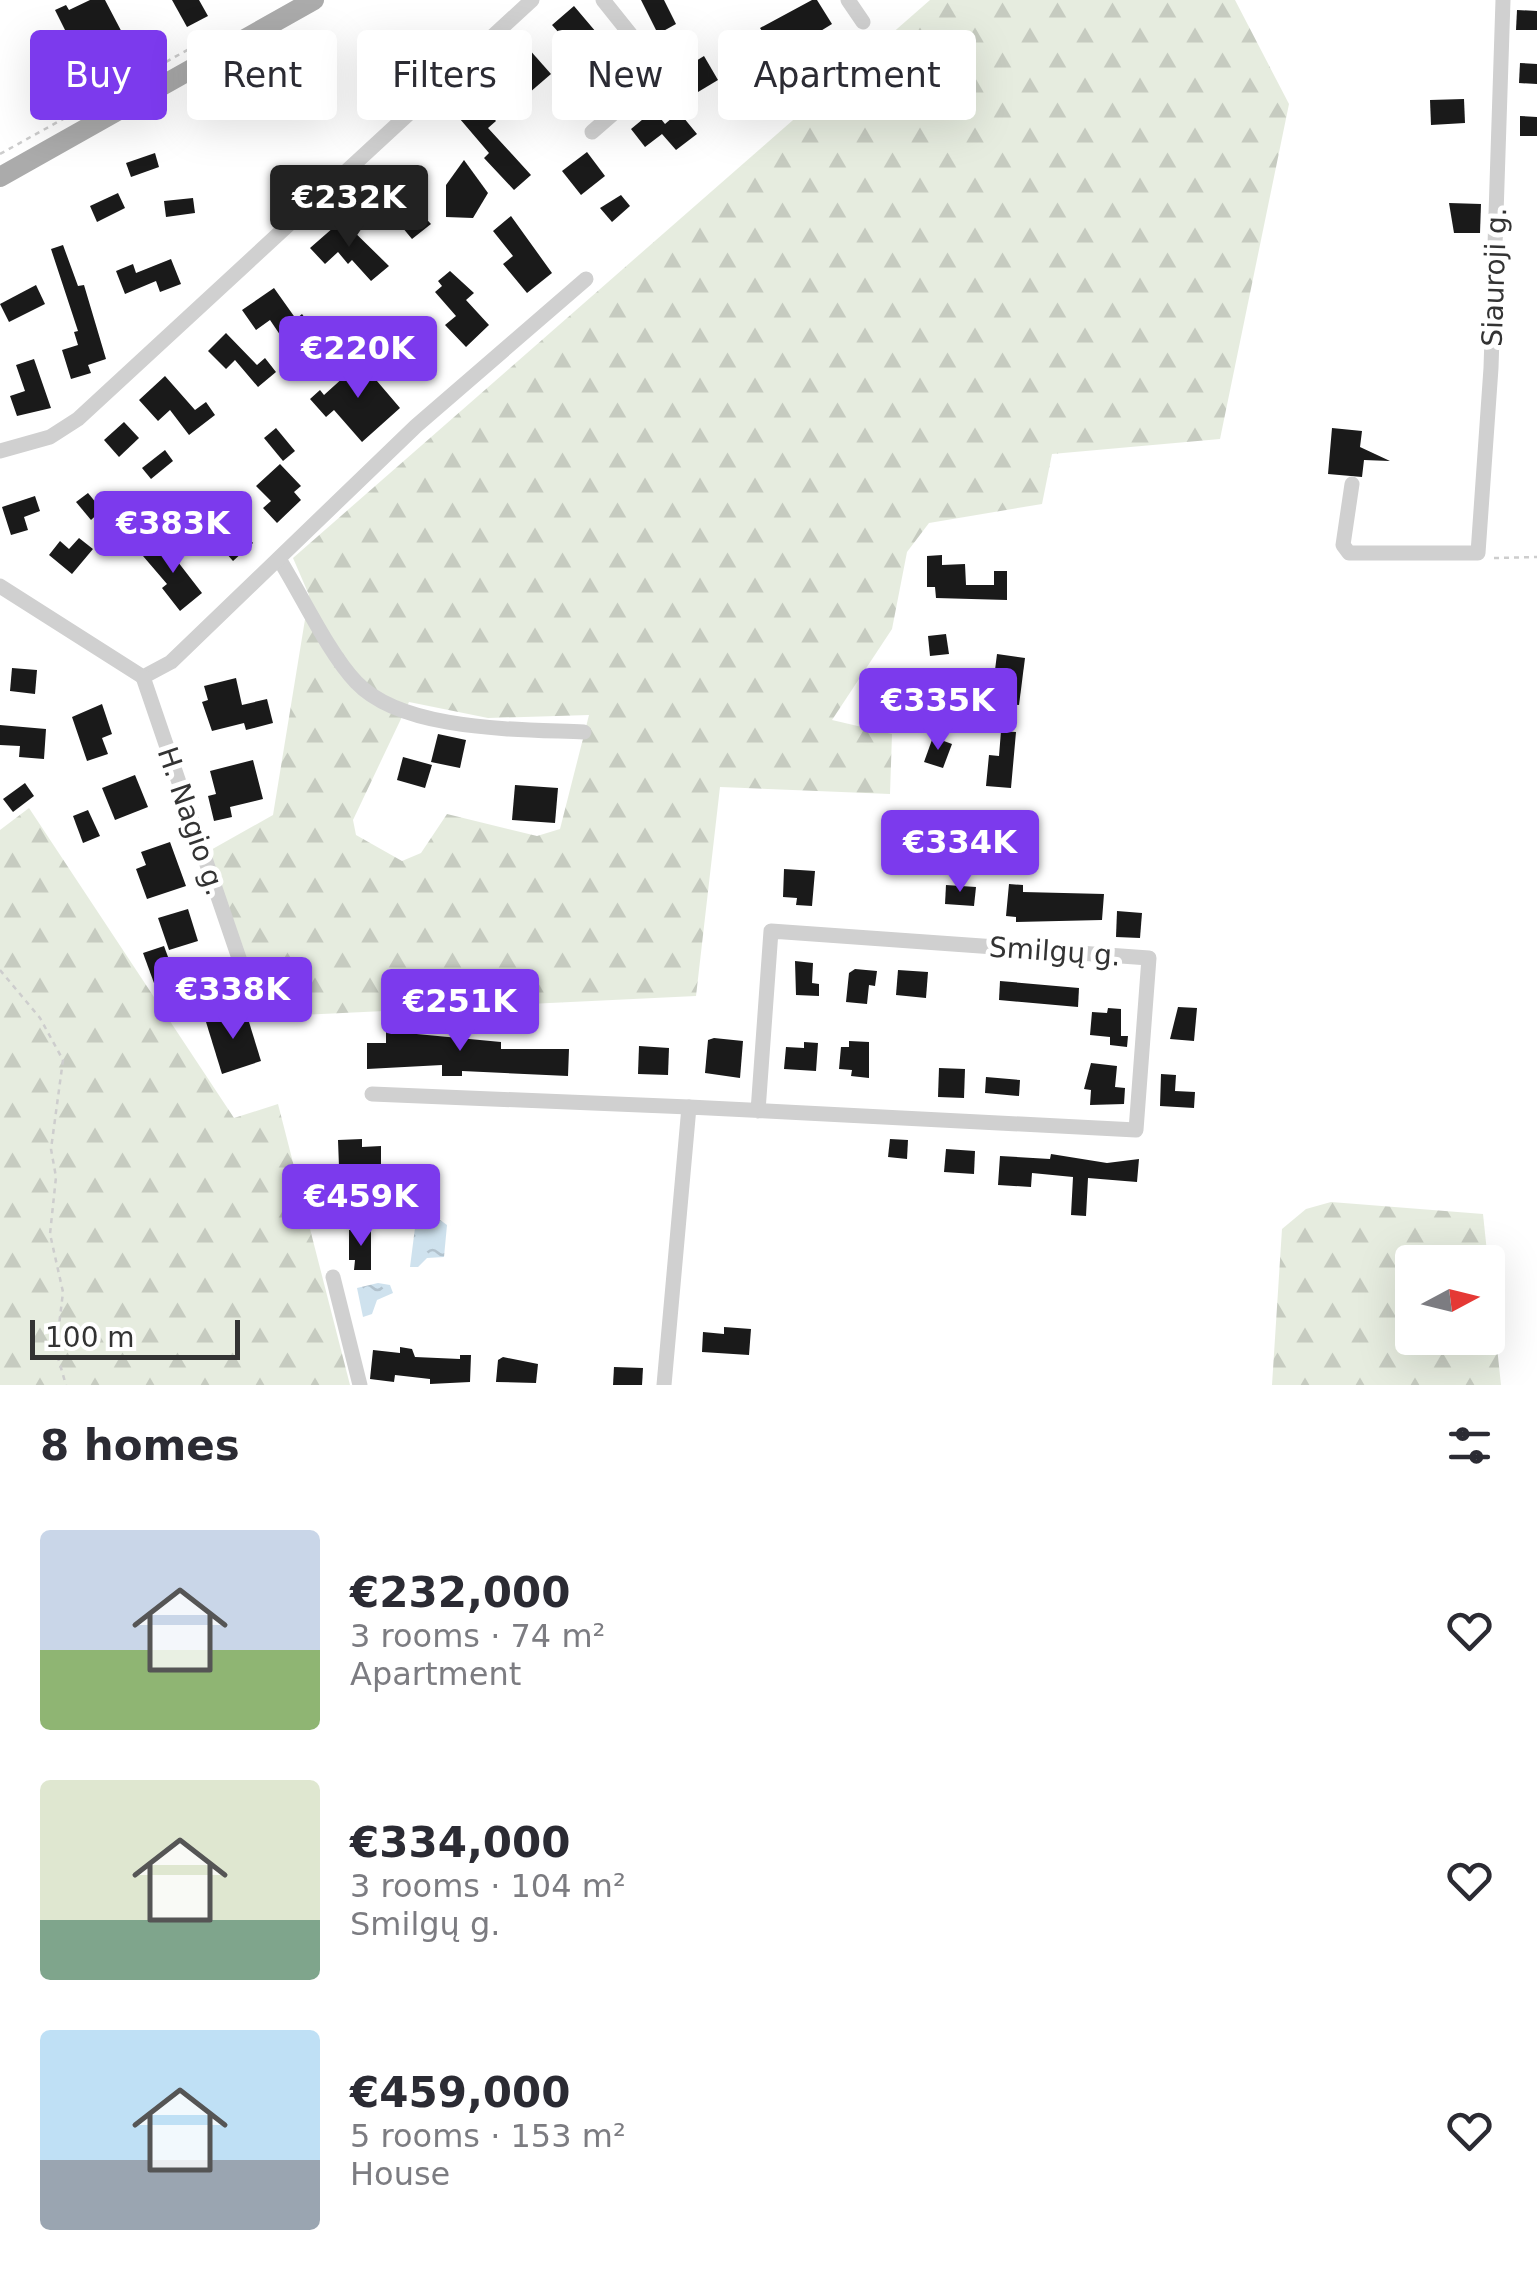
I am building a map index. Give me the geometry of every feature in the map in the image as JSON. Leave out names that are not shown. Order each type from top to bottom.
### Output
[{"type":"main road","points":[[0,177],[314,0]]},
{"type":"street","points":[[0,451],[50,436],[78,419],[532,0]]},
{"type":"street","points":[[603,0],[627,30]]},
{"type":"street","points":[[848,0],[862,22]]},
{"type":"street","name":"Siauroji g.","points":[[1478,553],[1494,295],[1503,0]]},
{"type":"street","points":[[592,132],[606,120]]},
{"type":"street","points":[[0,586],[143,678],[171,662],[416,426],[586,278]]},
{"type":"street","points":[[1352,484],[1343,545],[1348,553],[1478,553]]},
{"type":"street","points":[[279,559],[356,683],[394,707],[474,726],[584,732]]},
{"type":"street","name":"H. Nagio g.","points":[[143,678],[241,964]]},
{"type":"street","name":"Smilgų g.","points":[[372,1094],[1136,1130],[1149,958],[771,931],[758,1111]]},
{"type":"street","points":[[664,1385],[689,1107]]},
{"type":"street","points":[[333,1277],[360,1385]]},
{"type":"path","points":[[0,154],[187,50]]},
{"type":"path","points":[[1478,553],[1495,558],[1537,558]]},
{"type":"path","points":[[0,970],[40,1018],[63,1060],[51,1149],[56,1177],[50,1234],[63,1292],[56,1351],[66,1385]]},
{"type":"green space","points":[[930,0],[1235,0],[1289,104],[1220,439],[1052,454],[1042,504],[929,523],[907,552],[892,629],[832,720],[892,734],[890,794],[720,787],[696,996],[259,1017],[209,851],[273,815],[309,595],[293,558],[793,120],[976,120],[976,30],[896,30]],"holes":[[[409,702],[488,718],[589,715],[560,829],[537,836],[447,814],[421,853],[402,861],[356,835],[353,820]]]},
{"type":"green space","points":[[29,808],[234,1118],[278,1104],[350,1385],[0,1385],[0,830]]},
{"type":"green space","points":[[1331,1202],[1483,1214],[1486,1245],[1395,1245],[1395,1355],[1498,1355],[1501,1385],[1272,1385],[1282,1229],[1306,1209]]},
{"type":"water","points":[[436,1217],[447,1225],[444,1257],[427,1258],[418,1267],[410,1267],[416,1220]]},
{"type":"water","points":[[378,1283],[390,1285],[393,1293],[377,1300],[372,1314],[363,1317],[357,1288]]},
{"type":"building","points":[[90,0],[105,0],[121,30],[65,30],[55,10],[66,5],[69,10]]},
{"type":"building","points":[[172,0],[199,0],[208,16],[187,27]]},
{"type":"building","points":[[641,0],[664,0],[676,24],[656,30]]},
{"type":"building","points":[[812,0],[817,0],[832,24],[822,30],[760,28]]},
{"type":"building","points":[[574,6],[594,30],[556,30],[552,25]]},
{"type":"building","points":[[1517,10],[1537,11],[1537,30],[1516,30]]},
{"type":"building","points":[[532,53],[551,74],[532,90]]},
{"type":"building","points":[[704,56],[718,80],[698,92],[698,60]]},
{"type":"building","points":[[1520,63],[1537,64],[1537,84],[1519,83]]},
{"type":"building","points":[[1464,99],[1465,123],[1431,125],[1430,100]]},
{"type":"building","points":[[1520,116],[1537,117],[1537,136],[1520,136]]},
{"type":"building","points":[[461,120],[495,120],[488,128],[531,175],[514,190],[484,158],[489,153]]},
{"type":"building","points":[[642,120],[662,120],[665,124],[670,120],[686,120],[697,134],[676,150],[662,134],[645,147],[631,129]]},
{"type":"building","points":[[587,152],[605,176],[581,195],[562,171]]},
{"type":"building","points":[[155,153],[159,167],[131,177],[126,163]]},
{"type":"building","points":[[464,160],[488,193],[473,218],[446,217],[446,185]]},
{"type":"building","points":[[388,179],[431,224],[412,239],[392,215],[386,220],[367,197]]},
{"type":"building","points":[[118,193],[125,208],[97,222],[90,206]]},
{"type":"building","points":[[621,195],[630,206],[612,222],[600,208]]},
{"type":"building","points":[[193,198],[195,213],[166,217],[164,201]]},
{"type":"building","points":[[1449,203],[1481,204],[1480,233],[1454,233]]},
{"type":"building","points":[[511,216],[552,273],[527,293],[503,264],[513,256],[493,231]]},
{"type":"building","points":[[342,220],[389,266],[371,281],[352,260],[348,264],[338,252],[325,264],[310,248]]},
{"type":"building","points":[[63,245],[78,286],[84,285],[106,359],[88,365],[91,373],[71,379],[62,350],[78,345],[74,332],[78,331],[51,249]]},
{"type":"building","points":[[171,259],[181,284],[160,292],[156,281],[125,294],[116,271],[133,264],[136,273]]},
{"type":"building","points":[[450,271],[474,293],[466,300],[489,325],[466,347],[445,325],[456,316],[435,292],[442,286],[438,281]]},
{"type":"building","points":[[36,285],[45,304],[9,322],[0,304]]},
{"type":"building","points":[[274,288],[296,319],[302,314],[318,336],[293,354],[270,320],[256,330],[242,310]]},
{"type":"building","points":[[226,333],[257,365],[265,358],[276,372],[258,387],[235,360],[226,369],[208,351]]},
{"type":"building","points":[[366,357],[377,369],[371,374],[400,408],[362,442],[334,410],[326,417],[310,399],[320,390],[324,395]]},
{"type":"building","points":[[34,359],[51,408],[17,416],[10,396],[25,391],[16,365]]},
{"type":"building","points":[[165,376],[195,410],[206,402],[215,415],[189,435],[170,410],[158,421],[139,400]]},
{"type":"building","points":[[124,422],[139,438],[119,457],[104,440]]},
{"type":"building","points":[[276,428],[295,451],[283,461],[264,438]]},
{"type":"building","points":[[1332,428],[1362,431],[1360,447],[1390,461],[1364,460],[1362,477],[1328,474]]},
{"type":"building","points":[[165,450],[173,461],[151,479],[142,468]]},
{"type":"building","points":[[280,464],[301,486],[294,492],[301,500],[277,523],[263,508],[271,501],[256,486]]},
{"type":"building","points":[[88,493],[102,510],[91,520],[76,502]]},
{"type":"building","points":[[35,496],[40,511],[24,517],[28,530],[11,535],[2,507]]},
{"type":"building","points":[[200,496],[224,525],[232,518],[253,543],[233,561],[198,521],[193,525],[182,512]]},
{"type":"building","points":[[79,538],[93,549],[72,574],[49,555],[60,541],[69,549]]},
{"type":"building","points":[[161,540],[202,593],[180,611],[162,588],[167,584],[143,556]]},
{"type":"building","points":[[942,555],[942,565],[965,564],[966,585],[994,585],[994,571],[1007,571],[1007,600],[936,598],[935,587],[927,587],[927,556]]},
{"type":"building","points":[[946,634],[949,654],[930,656],[928,636]]},
{"type":"building","points":[[997,654],[1025,658],[1019,705],[991,702]]},
{"type":"building","points":[[12,668],[37,670],[35,694],[10,691]]},
{"type":"building","points":[[236,678],[242,705],[267,699],[273,723],[246,730],[244,723],[212,731],[202,702],[208,700],[204,686]]},
{"type":"building","points":[[102,704],[112,734],[102,738],[108,754],[87,761],[72,717]]},
{"type":"building","points":[[0,725],[46,729],[44,759],[19,757],[20,746],[0,745]]},
{"type":"building","points":[[1001,731],[1016,732],[1011,788],[986,786],[989,755],[999,756]]},
{"type":"building","points":[[438,734],[466,740],[460,768],[431,762]]},
{"type":"building","points":[[933,737],[952,744],[943,768],[924,762]]},
{"type":"building","points":[[403,757],[432,765],[425,788],[397,780]]},
{"type":"building","points":[[253,760],[263,799],[230,807],[232,817],[214,821],[208,796],[216,794],[210,771]]},
{"type":"building","points":[[135,775],[148,807],[115,820],[102,788]]},
{"type":"building","points":[[25,783],[34,796],[13,812],[3,799]]},
{"type":"building","points":[[515,785],[558,788],[555,823],[512,820]]},
{"type":"building","points":[[88,810],[100,836],[83,843],[73,816]]},
{"type":"building","points":[[170,842],[186,886],[147,899],[136,869],[146,865],[141,852]]},
{"type":"building","points":[[784,869],[815,871],[812,906],[796,905],[797,898],[783,897]]},
{"type":"building","points":[[1009,884],[1023,885],[1023,892],[1104,894],[1102,920],[1016,922],[1016,917],[1006,916]]},
{"type":"building","points":[[946,885],[976,887],[974,906],[945,904]]},
{"type":"building","points":[[188,909],[198,941],[169,950],[158,918]]},
{"type":"building","points":[[1117,911],[1142,913],[1140,938],[1116,937]]},
{"type":"building","points":[[164,946],[175,976],[154,983],[143,953]]},
{"type":"building","points":[[795,961],[813,963],[812,983],[819,984],[819,996],[796,995]]},
{"type":"building","points":[[855,969],[877,971],[875,986],[869,985],[867,1004],[846,1002],[849,973]]},
{"type":"building","points":[[898,970],[928,972],[926,998],[896,995]]},
{"type":"building","points":[[1000,981],[1079,988],[1078,1007],[999,1000]]},
{"type":"building","points":[[1178,1007],[1197,1008],[1194,1041],[1170,1039]]},
{"type":"building","points":[[1108,1008],[1121,1009],[1121,1036],[1128,1036],[1127,1047],[1110,1045],[1110,1037],[1090,1035],[1092,1012],[1107,1013]]},
{"type":"building","points":[[245,1009],[261,1061],[222,1074],[206,1022]]},
{"type":"building","points":[[386,1012],[406,1012],[406,1033],[501,1042],[501,1049],[569,1049],[568,1076],[462,1071],[462,1076],[442,1076],[442,1065],[367,1069],[367,1043],[386,1043]]},
{"type":"building","points":[[708,1040],[743,1041],[740,1078],[705,1073]]},
{"type":"building","points":[[849,1041],[869,1042],[869,1078],[851,1076],[852,1070],[839,1069],[841,1047],[849,1047]]},
{"type":"building","points":[[804,1042],[818,1043],[816,1071],[784,1069],[786,1047],[804,1048]]},
{"type":"building","points":[[639,1046],[669,1048],[668,1075],[638,1074]]},
{"type":"building","points":[[1091,1063],[1117,1066],[1115,1087],[1125,1088],[1124,1104],[1090,1105],[1091,1090],[1084,1089]]},
{"type":"building","points":[[939,1068],[965,1069],[964,1098],[938,1097]]},
{"type":"building","points":[[1161,1074],[1176,1075],[1175,1091],[1195,1092],[1194,1108],[1160,1106]]},
{"type":"building","points":[[986,1077],[1020,1080],[1019,1096],[985,1093]]},
{"type":"building","points":[[362,1139],[362,1147],[381,1146],[381,1166],[339,1167],[338,1140]]},
{"type":"building","points":[[890,1139],[908,1140],[907,1159],[888,1157]]},
{"type":"building","points":[[946,1149],[975,1151],[974,1174],[944,1172]]},
{"type":"building","points":[[1051,1154],[1107,1163],[1139,1159],[1137,1182],[1088,1178],[1086,1216],[1071,1215],[1073,1177],[1032,1173],[1031,1187],[998,1185],[1000,1156],[1050,1159]]},
{"type":"building","points":[[349,1230],[371,1230],[371,1270],[354,1270],[355,1260],[349,1260]]},
{"type":"building","points":[[724,1327],[751,1329],[749,1355],[702,1352],[703,1332],[724,1334]]},
{"type":"building","points":[[400,1347],[412,1349],[415,1357],[460,1359],[460,1355],[471,1355],[470,1382],[430,1384],[430,1379],[395,1375],[394,1382],[370,1379],[373,1350],[400,1353]]},
{"type":"building","points":[[503,1357],[538,1364],[536,1383],[496,1382],[498,1360]]},
{"type":"building","points":[[614,1367],[643,1368],[642,1385],[613,1385]]}]
